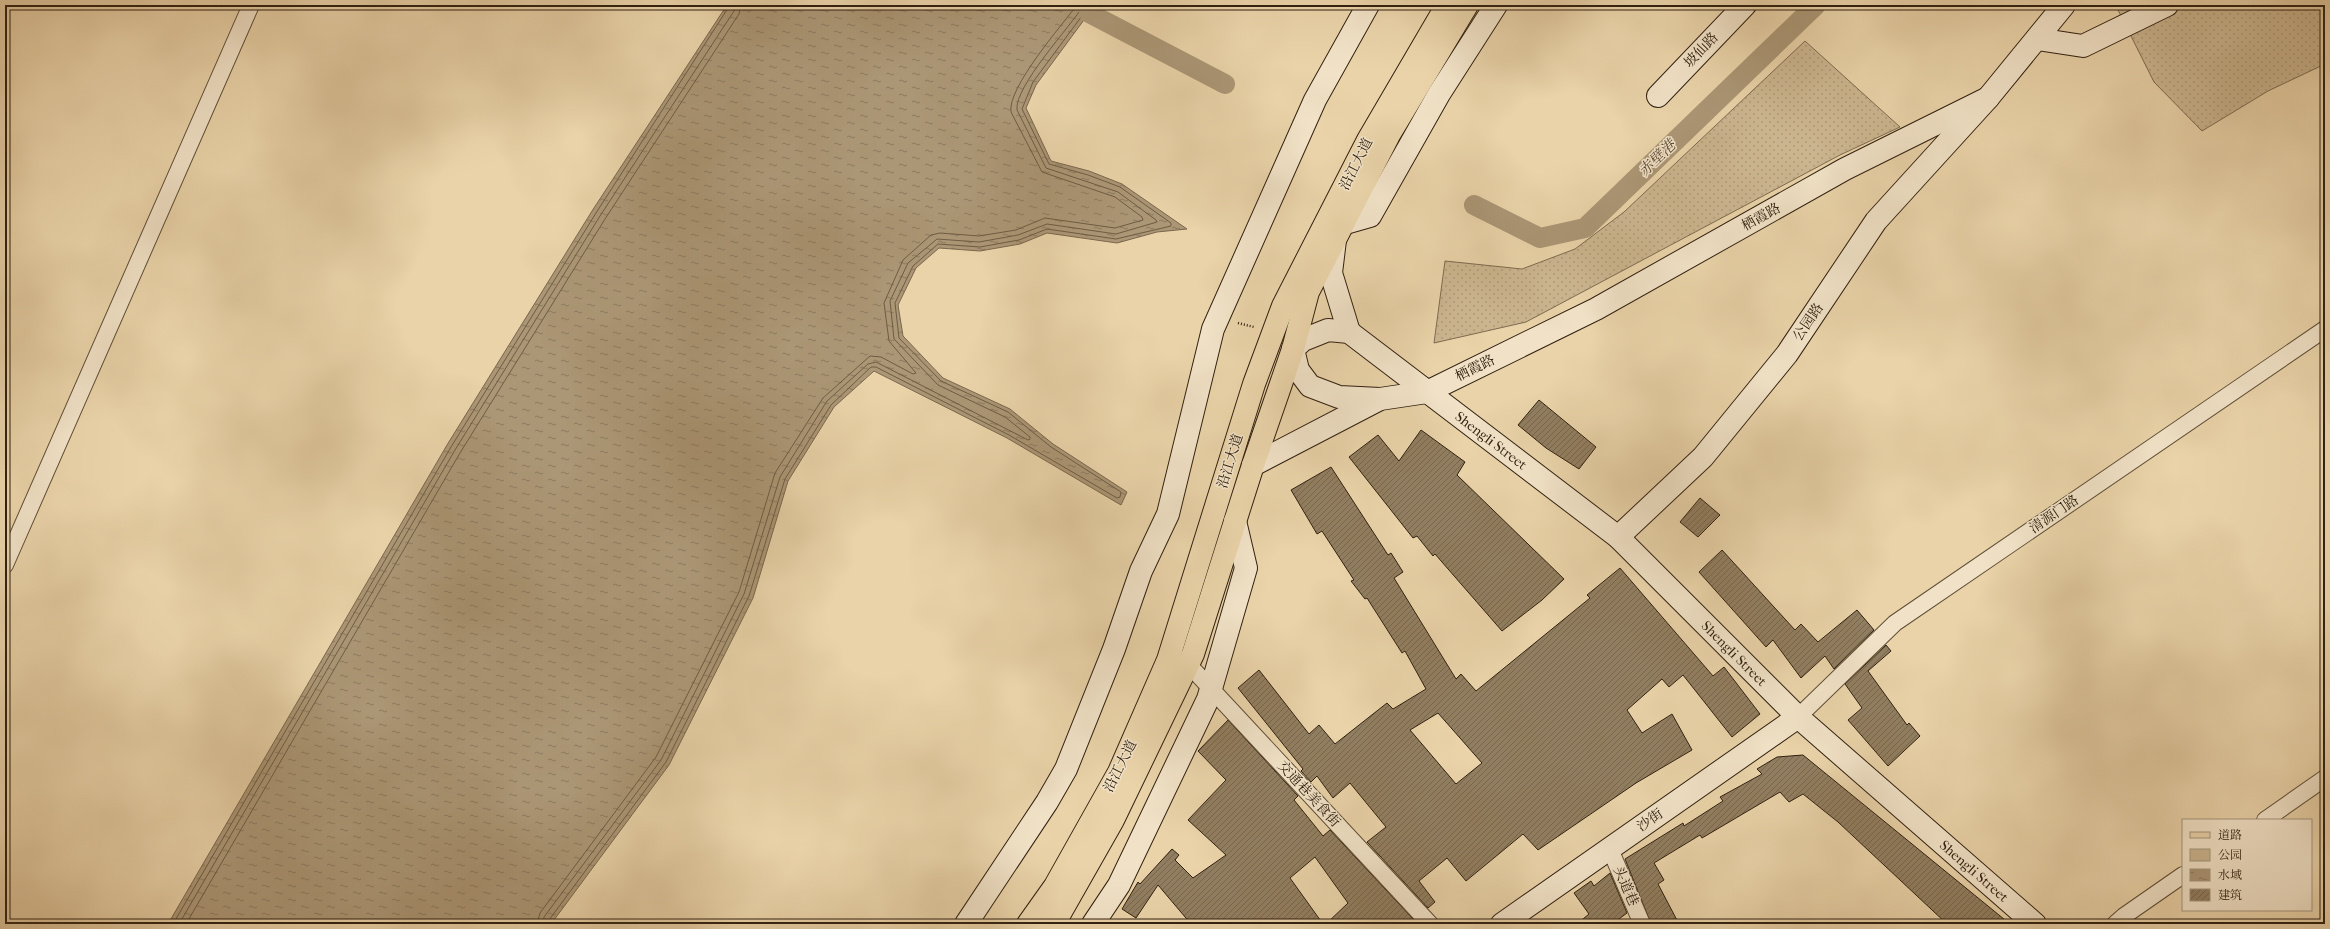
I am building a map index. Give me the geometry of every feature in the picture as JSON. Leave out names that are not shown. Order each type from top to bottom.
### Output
[{"type":"main road","name":"沿江大道","points":[[1028,924],[1055,886],[1119,772],[1168,660],[1254,384],[1283,306],[1368,140],[1447,5]]},
{"type":"main road","name":"沿江大道","points":[[1054,924],[1113,820],[1188,664],[1253,465],[1294,349],[1308,292],[1390,133],[1467,5]]},
{"type":"street","points":[[5,565],[251,5]]},
{"type":"street","points":[[966,924],[1047,802],[1066,769],[1114,649],[1141,571],[1168,514],[1211,337],[1218,318],[1315,100],[1368,5]]},
{"type":"street","points":[[1294,349],[1303,340],[1328,330],[1349,332],[1332,273],[1339,232],[1370,216],[1439,94],[1496,5]]},
{"type":"street","name":"坡仙路","points":[[1658,96],[1745,5]]},
{"type":"street","name":"栖霞路","points":[[1380,399],[1427,392],[1596,309],[1845,169],[1988,98],[2064,5]]},
{"type":"street","points":[[2037,39],[2083,46],[2167,5]]},
{"type":"street","name":"公园路","points":[[1618,537],[1703,457],[1787,354],[1876,221],[1988,98]]},
{"type":"street","points":[[1283,306],[1298,370],[1310,386],[1339,398],[1380,399]]},
{"type":"street","name":"清源门路","points":[[1798,717],[1895,623],[2325,329]]},
{"type":"street","name":"Shengli Street","points":[[1349,332],[1618,537],[1798,717],[2035,924]]},
{"type":"street","points":[[1253,465],[1380,399]]},
{"type":"street","points":[[1093,924],[1119,885],[1208,700],[1246,568],[1235,521]]},
{"type":"street","name":"交通巷美食街","points":[[1188,664],[1430,924]]},
{"type":"street","name":"沙街","points":[[1502,924],[1798,717]]},
{"type":"street","points":[[2266,819],[2325,778]]},
{"type":"street","name":"头道巷","points":[[1610,849],[1642,924]]},
{"type":"street","points":[[2115,924],[2124,916],[2182,876]]},
{"type":"path","points":[[1218,318],[1274,331]]},
{"type":"green space","points":[[2325,5],[2325,64],[2268,91],[2202,131],[2154,82],[2116,6]]},
{"type":"green space","points":[[1805,41],[1900,127],[1840,155],[1526,322],[1434,343],[1445,261],[1522,269],[1575,249],[1624,212]]},
{"type":"water","points":[[727,5],[1095,5],[1036,85],[1026,108],[1051,161],[1089,171],[1122,184],[1187,229],[1157,232],[1117,243],[1047,233],[1020,244],[980,251],[939,248],[916,268],[898,305],[903,336],[943,378],[1010,409],[1053,444],[1127,492],[1121,505],[1007,438],[874,371],[834,407],[788,481],[753,598],[669,765],[551,924],[168,924],[447,445],[592,211]]},
{"type":"building","points":[[1539,400],[1596,447],[1579,469],[1546,448],[1518,425]]},
{"type":"building","points":[[1421,430],[1465,462],[1457,475],[1564,579],[1542,600],[1502,631],[1435,554],[1433,556],[1417,536],[1413,538],[1349,457],[1378,435],[1399,461]]},
{"type":"building","points":[[1331,467],[1388,555],[1391,553],[1403,572],[1394,578],[1456,679],[1461,674],[1476,691],[1590,598],[1587,595],[1620,568],[1713,676],[1724,667],[1760,714],[1732,737],[1683,675],[1669,687],[1662,679],[1627,710],[1642,733],[1672,714],[1692,750],[1636,783],[1538,850],[1523,834],[1466,881],[1447,858],[1419,881],[1435,902],[1428,908],[1367,842],[1386,827],[1350,783],[1333,798],[1317,776],[1311,782],[1301,771],[1303,769],[1238,688],[1259,670],[1309,734],[1319,725],[1335,744],[1387,703],[1393,709],[1426,689],[1405,651],[1402,653],[1367,598],[1365,599],[1351,581],[1354,580],[1322,531],[1317,534],[1291,490]],"holes":[[[1438,713],[1482,763],[1456,784],[1410,730]]]},
{"type":"building","points":[[1700,498],[1720,515],[1698,537],[1680,522]]},
{"type":"building","points":[[1722,550],[1795,630],[1801,624],[1818,642],[1857,610],[1874,630],[1834,669],[1825,656],[1801,678],[1773,640],[1766,647],[1699,572]]},
{"type":"building","points":[[1886,645],[1891,651],[1868,671],[1907,725],[1909,723],[1920,736],[1888,766],[1848,720],[1862,708],[1845,684]]},
{"type":"building","points":[[1228,720],[1298,796],[1294,800],[1323,836],[1330,830],[1414,920],[1410,924],[1326,924],[1348,903],[1315,857],[1290,878],[1323,924],[1191,924],[1158,885],[1136,918],[1122,909],[1138,882],[1140,884],[1172,849],[1179,855],[1175,860],[1193,878],[1226,855],[1188,820],[1226,780],[1198,751]]},
{"type":"building","points":[[1803,755],[2010,924],[1947,924],[1838,822],[1803,794],[1789,802],[1780,792],[1702,838],[1700,835],[1654,863],[1664,880],[1658,884],[1679,924],[1651,924],[1625,859],[1683,823],[1684,826],[1723,801],[1720,797],[1762,774],[1757,769],[1777,757]]},
{"type":"building","points":[[1610,873],[1627,913],[1612,924],[1577,924],[1589,914],[1574,893],[1591,881],[1594,886]]},
{"type":"waterway","name":"赤壁港","points":[[1474,205],[1540,238],[1585,228],[1816,5]]},
{"type":"waterway","points":[[1089,13],[1225,84]]}]
